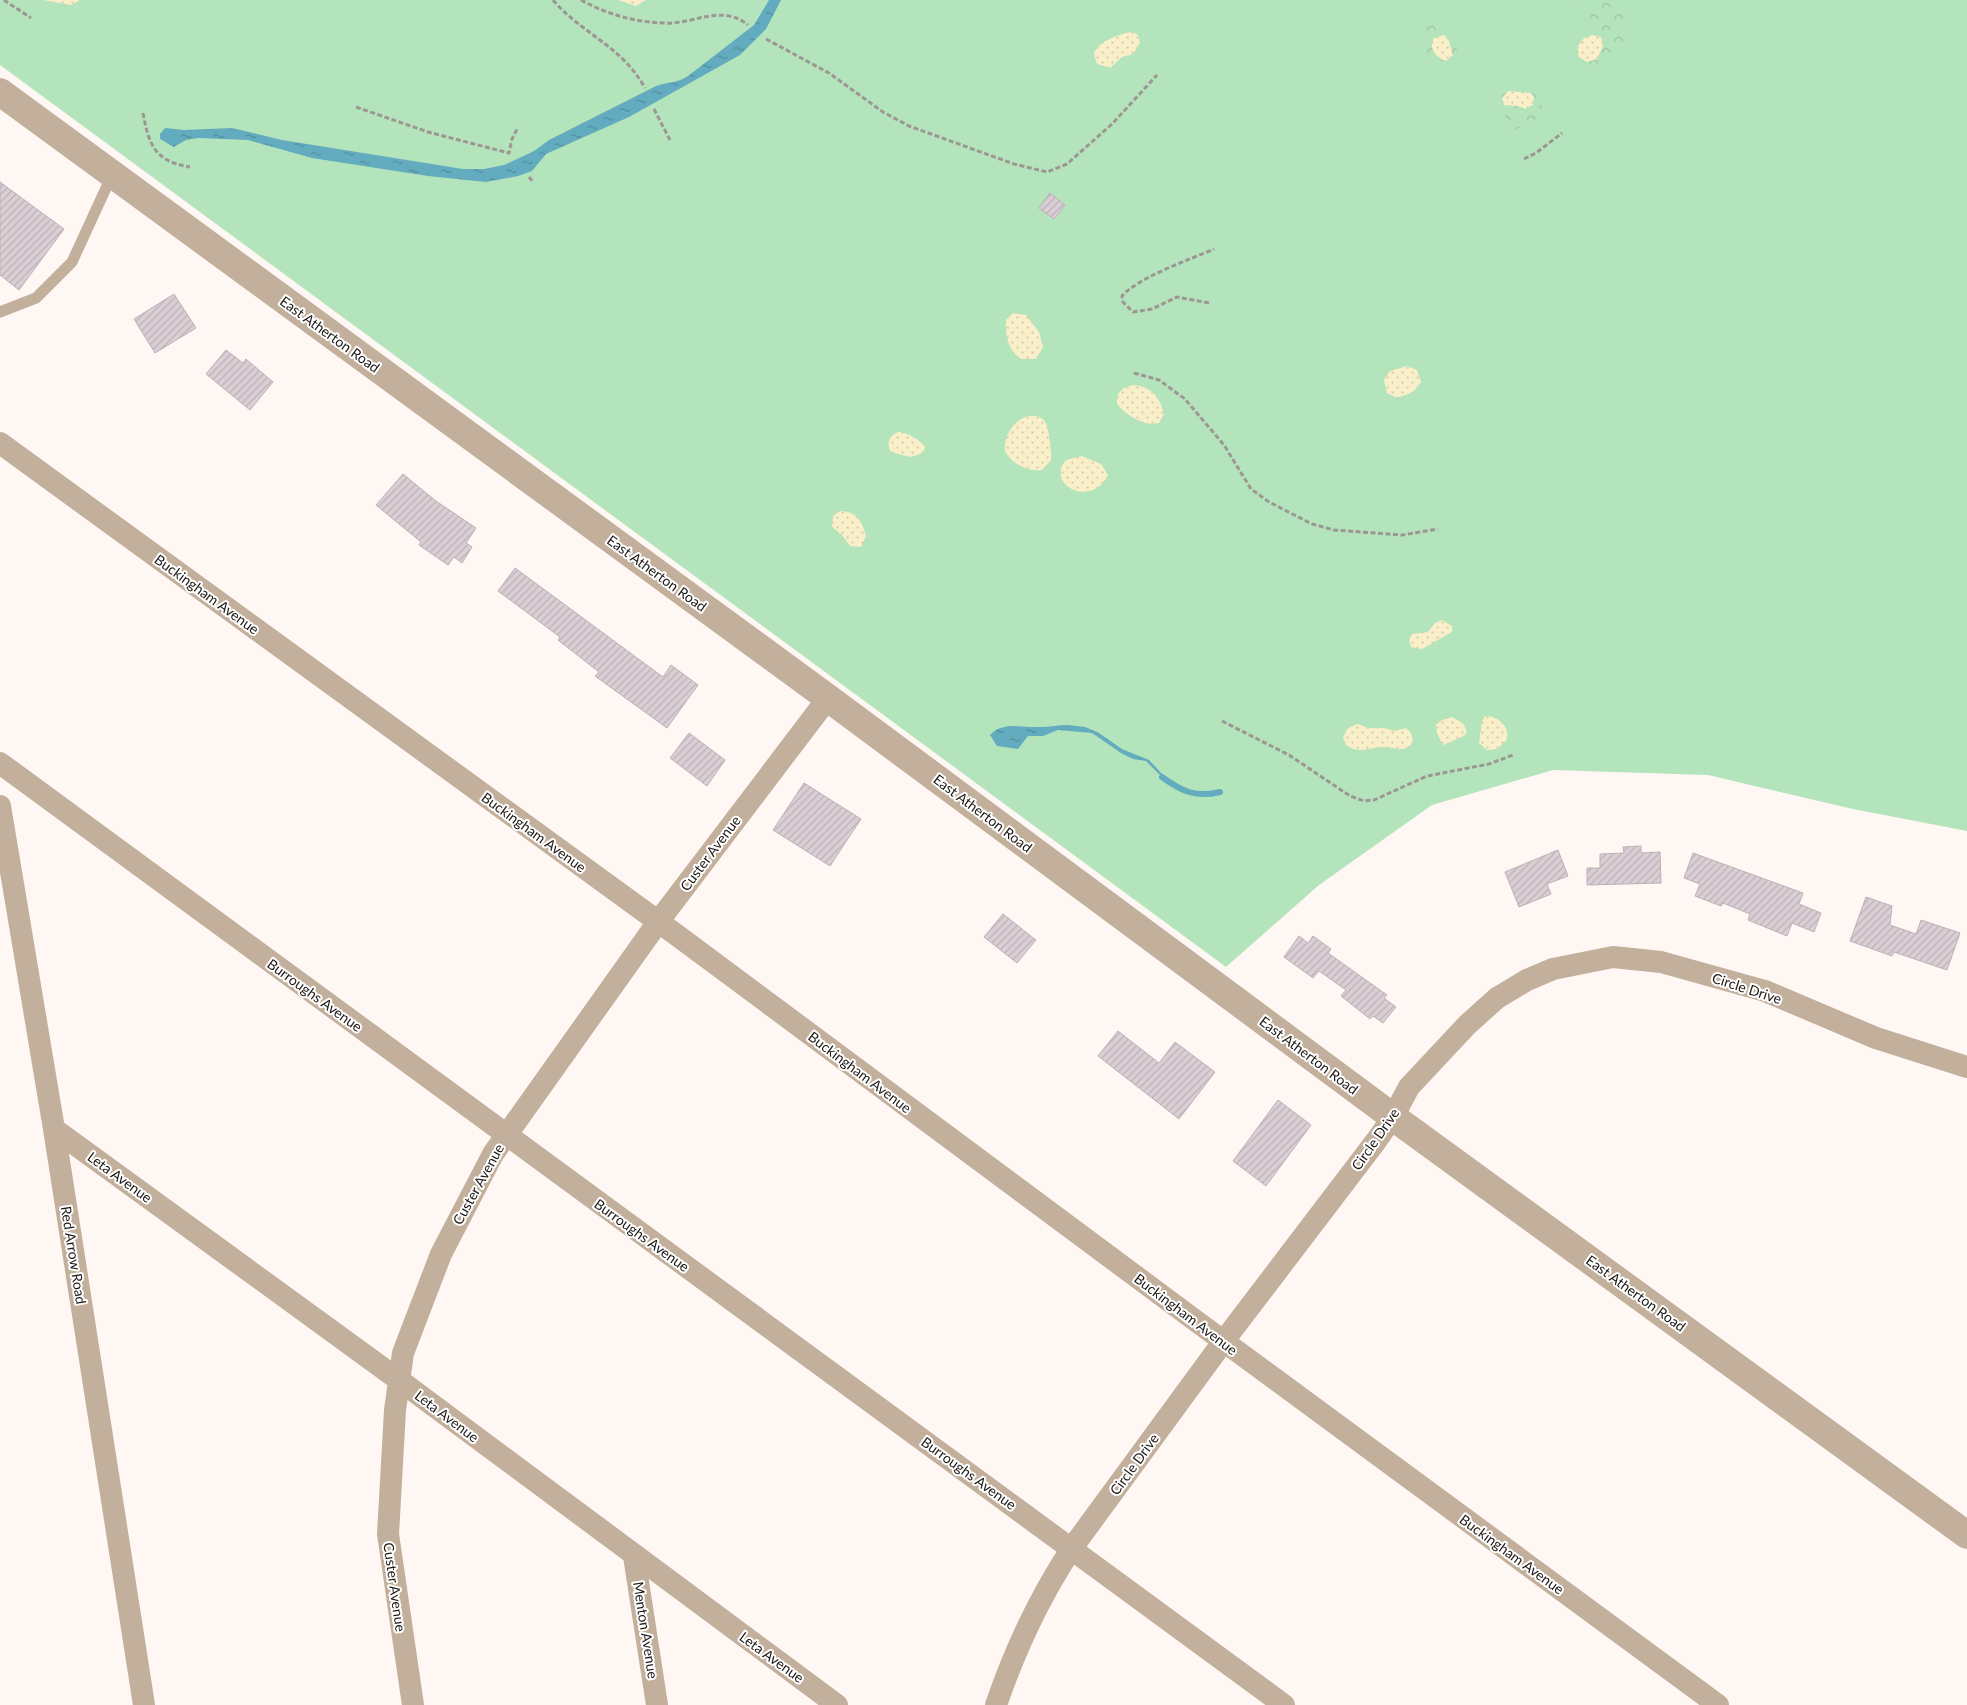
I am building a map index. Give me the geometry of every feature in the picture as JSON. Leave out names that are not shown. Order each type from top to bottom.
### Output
[{"type":"street","name":"East Atherton Road","points":[[0,92],[828,698],[1393,1117],[1967,1535]]},
{"type":"street","name":"Buckingham Avenue","points":[[0,443],[658,922],[1223,1342],[1718,1705]]},
{"type":"street","name":"Custer Avenue","points":[[413,1705],[388,1534],[394,1410],[404,1353],[441,1254],[492,1154],[658,922],[828,698]]},
{"type":"street","name":"Burroughs Avenue","points":[[0,763],[1284,1705]]},
{"type":"street","name":"Red Arrow Road","points":[[0,806],[54,1129],[144,1705]]},
{"type":"street","name":"Circle Drive","points":[[996,1705],[1010,1665],[1056,1572],[1072,1548],[1223,1342],[1393,1117],[1408,1087],[1467,1025],[1497,998],[1527,980],[1553,969],[1614,957],[1661,962],[1765,991],[1876,1038],[1967,1067]]},
{"type":"street","name":"Leta Avenue","points":[[54,1129],[399,1380],[837,1705]]},
{"type":"street","name":"Menton Avenue","points":[[634,1556],[657,1705]]},
{"type":"lane","points":[[0,312],[36,298],[72,262],[112,175]]},
{"type":"path","points":[[4,0],[31,18]]},
{"type":"path","points":[[553,0],[567,17],[625,59],[644,88]]},
{"type":"path","points":[[581,0],[612,13],[647,22],[674,23],[721,14],[741,19],[748,25]]},
{"type":"path","points":[[766,39],[829,72],[883,112],[909,126],[1014,164],[1047,172],[1057,170],[1074,158],[1112,124],[1157,75]]},
{"type":"path","points":[[356,107],[428,132],[509,153],[512,139],[518,127]]},
{"type":"path","points":[[654,109],[671,142]]},
{"type":"path","points":[[144,113],[149,140],[153,148],[174,164],[190,167]]},
{"type":"path","points":[[1524,159],[1536,153],[1562,133]]},
{"type":"path","points":[[529,177],[534,182]]},
{"type":"path","points":[[1209,303],[1177,298],[1169,299],[1152,309],[1133,312],[1123,302],[1122,296],[1127,289],[1214,249]]},
{"type":"path","points":[[1134,373],[1159,380],[1185,399],[1224,445],[1251,489],[1269,502],[1322,528],[1373,534],[1402,535],[1438,529]]},
{"type":"path","points":[[1222,721],[1289,755],[1350,796],[1364,801],[1374,800],[1427,776],[1489,764],[1513,754]]},
{"type":"green space","points":[[0,0],[1967,0],[1967,831],[1853,809],[1708,775],[1553,770],[1432,805],[1319,885],[1226,967],[0,65]]},
{"type":"green space","points":[[1577,0],[1614,0],[1621,12],[1626,25],[1627,37],[1624,47],[1611,63],[1602,67],[1592,67],[1583,62],[1574,53],[1590,18],[1586,6]]},
{"type":"green space","points":[[1436,23],[1446,27],[1453,35],[1457,51],[1456,56],[1452,60],[1443,61],[1433,58],[1422,47],[1425,28]]},
{"type":"green space","points":[[1511,89],[1537,93],[1542,105],[1539,118],[1514,130],[1507,126],[1501,101],[1502,95]]},
{"type":"sand","points":[[43,0],[80,0],[71,5]]},
{"type":"sand","points":[[618,0],[646,0],[636,6]]},
{"type":"sand","points":[[1133,32],[1138,35],[1140,43],[1133,54],[1122,57],[1110,68],[1097,64],[1094,54],[1104,42],[1116,36]]},
{"type":"sand","points":[[1444,35],[1449,41],[1453,55],[1446,61],[1436,55],[1432,45],[1434,38]]},
{"type":"sand","points":[[1593,35],[1601,37],[1603,46],[1597,59],[1587,62],[1579,57],[1577,47],[1584,38]]},
{"type":"sand","points":[[1508,91],[1531,93],[1534,97],[1533,105],[1525,109],[1518,106],[1504,105],[1502,98]]},
{"type":"sand","points":[[1013,313],[1026,315],[1039,332],[1043,347],[1036,359],[1021,359],[1010,347],[1006,331],[1006,320]]},
{"type":"sand","points":[[1407,366],[1417,370],[1421,382],[1413,392],[1397,398],[1387,393],[1384,380],[1390,371]]},
{"type":"sand","points":[[1133,385],[1150,390],[1160,402],[1164,414],[1159,423],[1141,422],[1125,412],[1117,404],[1120,391]]},
{"type":"sand","points":[[1028,416],[1040,417],[1046,423],[1051,460],[1042,470],[1032,470],[1021,466],[1011,460],[1005,451],[1010,429],[1018,421]]},
{"type":"sand","points":[[898,432],[917,439],[925,447],[923,453],[910,457],[891,452],[889,440]]},
{"type":"sand","points":[[1082,456],[1101,464],[1108,475],[1100,485],[1091,491],[1073,490],[1061,478],[1061,469],[1066,460]]},
{"type":"sand","points":[[840,511],[854,515],[861,522],[866,536],[861,547],[850,546],[842,535],[832,527],[833,516]]},
{"type":"sand","points":[[1442,620],[1452,626],[1452,632],[1422,649],[1411,647],[1409,640],[1412,634],[1428,632],[1435,623]]},
{"type":"sand","points":[[1485,716],[1498,720],[1507,730],[1507,740],[1497,749],[1487,750],[1479,743],[1482,721]]},
{"type":"sand","points":[[1452,717],[1463,723],[1467,732],[1464,736],[1443,745],[1437,733],[1436,725],[1442,720]]},
{"type":"sand","points":[[1358,724],[1368,728],[1384,728],[1394,731],[1406,728],[1411,733],[1413,741],[1407,748],[1403,749],[1381,747],[1363,750],[1351,748],[1346,745],[1343,737],[1348,728]]},
{"type":"water","points":[[769,0],[781,0],[766,29],[740,55],[629,117],[546,154],[532,171],[518,176],[486,182],[428,176],[312,158],[248,140],[198,138],[186,140],[174,147],[160,139],[160,134],[165,128],[184,130],[232,128],[282,140],[463,169],[484,169],[504,165],[656,86],[688,76],[754,25]]},
{"type":"water","points":[[1068,725],[1085,727],[1099,733],[1122,749],[1149,760],[1163,775],[1162,777],[1146,761],[1133,759],[1121,753],[1092,733],[1058,730],[1043,736],[1028,736],[1018,749],[997,746],[990,735],[1001,728],[1014,726],[1044,727]]},
{"type":"building","points":[[0,182],[64,229],[19,290],[0,275]]},
{"type":"building","points":[[1050,193],[1065,205],[1054,219],[1039,208]]},
{"type":"building","points":[[174,294],[196,328],[155,353],[134,319]]},
{"type":"building","points":[[226,350],[243,363],[246,359],[273,382],[250,410],[206,374]]},
{"type":"building","points":[[403,474],[436,501],[476,528],[466,543],[472,547],[462,563],[454,557],[448,565],[419,545],[421,542],[376,505]]},
{"type":"building","points":[[515,568],[663,677],[671,665],[698,685],[667,728],[595,676],[599,672],[558,640],[560,637],[498,591]]},
{"type":"building","points":[[689,733],[725,760],[707,786],[670,758]]},
{"type":"building","points":[[804,783],[861,819],[830,866],[773,830]]},
{"type":"building","points":[[1641,846],[1641,853],[1660,852],[1661,883],[1587,885],[1587,868],[1600,868],[1600,854],[1624,853],[1623,847]]},
{"type":"building","points":[[1558,850],[1568,876],[1547,884],[1551,894],[1519,907],[1505,872]]},
{"type":"building","points":[[1693,853],[1803,893],[1799,904],[1821,913],[1814,932],[1792,923],[1787,936],[1748,920],[1750,914],[1723,903],[1721,906],[1695,896],[1700,884],[1684,878]]},
{"type":"building","points":[[1866,897],[1892,906],[1890,925],[1916,934],[1921,920],[1960,933],[1947,970],[1894,952],[1892,956],[1850,941]]},
{"type":"building","points":[[1003,914],[1036,940],[1017,963],[984,937]]},
{"type":"building","points":[[1299,936],[1308,943],[1313,936],[1331,949],[1328,953],[1387,995],[1384,998],[1396,1007],[1383,1023],[1373,1016],[1370,1019],[1341,996],[1346,990],[1319,971],[1313,978],[1284,957]]},
{"type":"building","points":[[1118,1031],[1159,1063],[1175,1042],[1215,1072],[1179,1119],[1098,1056]]},
{"type":"building","points":[[1278,1100],[1311,1125],[1266,1186],[1233,1161]]},
{"type":"waterway","points":[[1162,777],[1176,786],[1196,794],[1220,792]]}]
